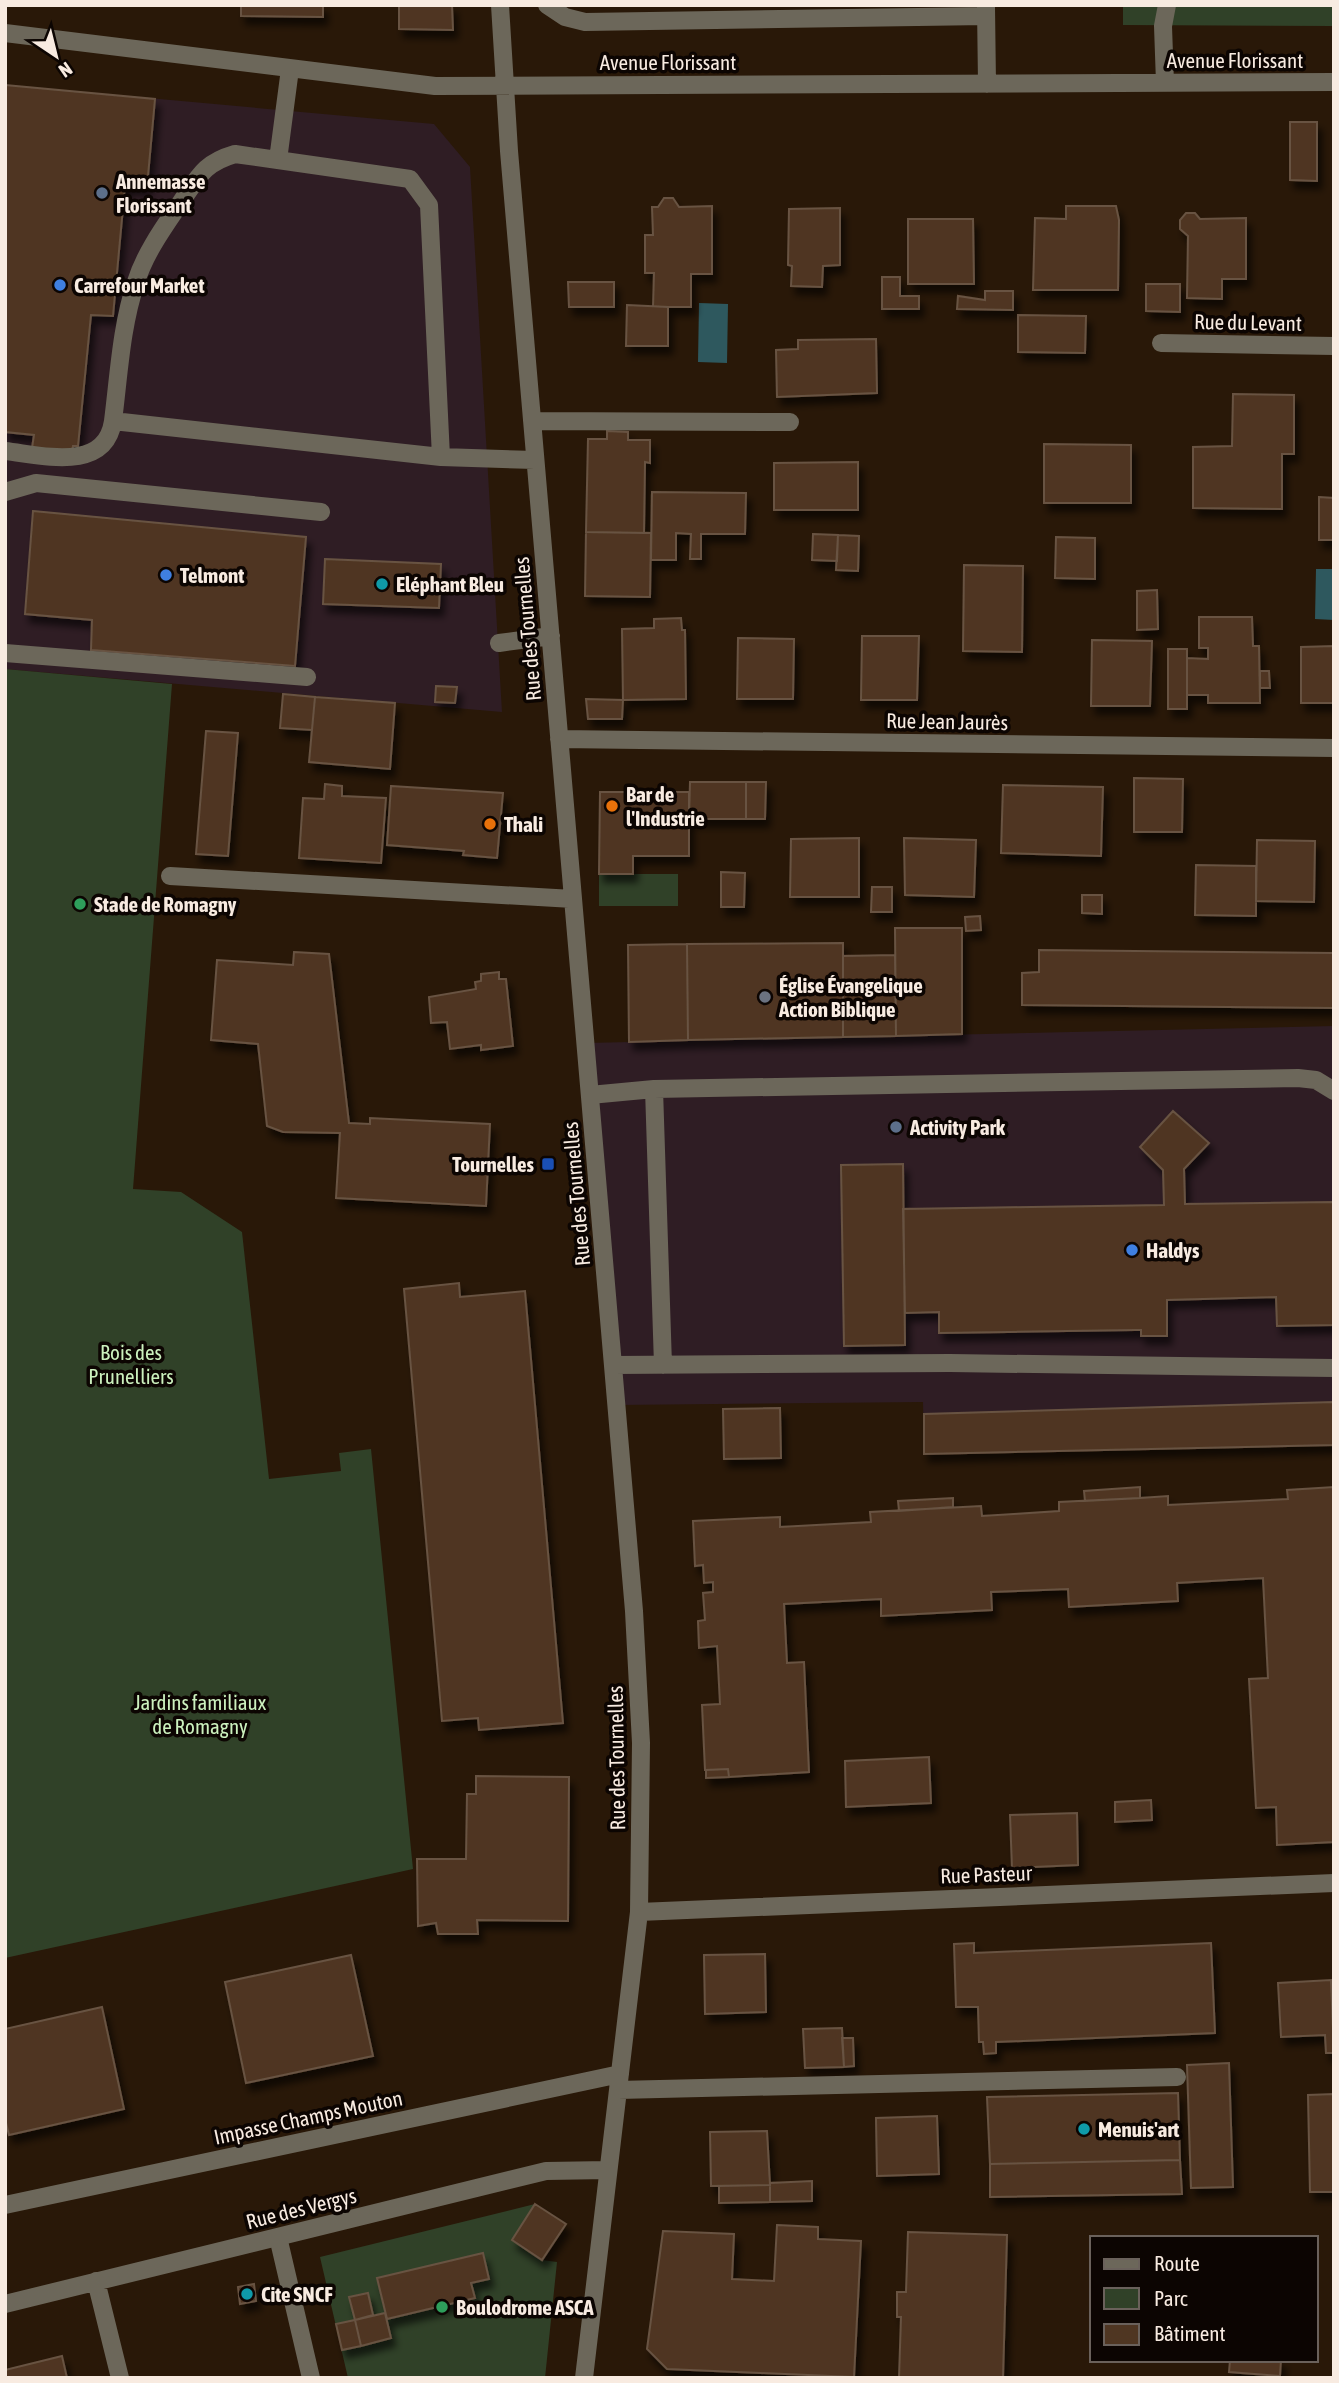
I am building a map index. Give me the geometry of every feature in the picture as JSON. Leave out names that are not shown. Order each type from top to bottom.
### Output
[{"type":"street","name":"Rue des Tournelles","points":[[500,5],[503,86],[613,1365],[641,1743],[639,1912],[584,2378]]},
{"type":"street","points":[[547,5],[565,17],[585,22],[986,11],[988,84]]},
{"type":"street","points":[[1165,83],[1163,26],[1167,5]]},
{"type":"street","name":"Avenue Florissant","points":[[5,33],[420,85],[1334,82]]},
{"type":"street","points":[[278,160],[290,69]]},
{"type":"street","points":[[5,451],[68,458],[85,456],[104,443],[111,434],[124,329],[136,280],[159,234],[204,169],[215,160],[235,154],[410,179],[429,205],[441,457]]},
{"type":"street","name":"Rue du Levant","points":[[1161,343],[1334,345]]},
{"type":"street","points":[[113,421],[441,457],[536,460]]},
{"type":"street","points":[[532,421],[790,422]]},
{"type":"street","points":[[5,492],[36,484],[321,512]]},
{"type":"street","points":[[499,643],[551,636]]},
{"type":"street","points":[[5,653],[307,677]]},
{"type":"street","name":"Rue Jean Jaurès","points":[[559,739],[1334,748]]},
{"type":"street","points":[[170,876],[573,899]]},
{"type":"street","points":[[590,1095],[654,1089],[1298,1078],[1316,1080],[1334,1091]]},
{"type":"street","points":[[654,1089],[663,1365]]},
{"type":"street","points":[[613,1365],[950,1363],[1334,1368]]},
{"type":"street","name":"Rue Pasteur","points":[[639,1912],[1334,1883]]},
{"type":"street","name":"Impasse Champs Mouton","points":[[5,2205],[619,2082],[1177,2077]]},
{"type":"street","name":"Rue des Vergys","points":[[5,2304],[546,2171],[608,2170]]},
{"type":"street","points":[[278,2237],[311,2378]]},
{"type":"street","points":[[96,2281],[120,2378]]},
{"type":"shaded area","points":[[5,85],[434,124],[470,167],[502,712],[5,669]]},
{"type":"shaded area","points":[[1334,1026],[1334,1445],[924,1454],[923,1402],[616,1405],[586,1043]]},
{"type":"green space","points":[[1123,5],[1334,5],[1334,26],[1123,25]]},
{"type":"green space","points":[[5,669],[172,684],[133,1189],[181,1192],[242,1232],[269,1479],[341,1471],[339,1453],[371,1449],[413,1869],[5,1958]]},
{"type":"green space","points":[[599,874],[678,874],[678,906],[599,906]]},
{"type":"green space","name":"Boulodrome ASCA","points":[[535,2204],[566,2224],[542,2260],[557,2262],[545,2378],[348,2378],[320,2257]]},
{"type":"water","points":[[699,303],[728,304],[727,363],[698,362]]},
{"type":"water","points":[[1316,569],[1334,569],[1334,620],[1315,619]]},
{"type":"building","points":[[241,5],[323,5],[323,17],[241,16]]},
{"type":"building","points":[[399,5],[452,5],[453,30],[399,29]]},
{"type":"building","name":"Carrefour Market","points":[[5,85],[155,99],[147,187],[125,186],[113,316],[91,315],[78,446],[73,446],[72,452],[32,448],[34,435],[5,432]]},
{"type":"building","points":[[1290,122],[1317,122],[1317,181],[1290,180]]},
{"type":"building","points":[[664,198],[673,198],[679,207],[712,206],[712,274],[691,274],[691,307],[653,307],[654,273],[645,273],[645,235],[653,235],[652,207],[658,207]]},
{"type":"building","points":[[1066,206],[1116,206],[1119,220],[1118,290],[1033,290],[1035,218],[1066,219]]},
{"type":"building","points":[[840,208],[840,265],[823,266],[822,287],[791,286],[792,266],[788,265],[789,209]]},
{"type":"building","points":[[1186,213],[1195,213],[1200,219],[1246,218],[1246,279],[1222,279],[1222,299],[1187,298],[1188,236],[1180,229],[1180,220]]},
{"type":"building","points":[[908,219],[973,219],[974,284],[908,284]]},
{"type":"building","points":[[882,277],[900,277],[900,296],[919,296],[919,309],[882,309]]},
{"type":"building","points":[[568,282],[614,282],[614,307],[569,307]]},
{"type":"building","points":[[1146,284],[1180,284],[1180,312],[1146,311]]},
{"type":"building","points":[[985,291],[1013,291],[1013,310],[957,309],[958,296],[985,300]]},
{"type":"building","points":[[627,305],[668,307],[668,346],[626,346]]},
{"type":"building","points":[[1018,315],[1086,316],[1085,353],[1018,352]]},
{"type":"building","points":[[876,339],[877,393],[777,397],[776,350],[798,349],[798,340]]},
{"type":"building","points":[[1233,394],[1294,395],[1294,454],[1282,454],[1282,509],[1193,508],[1193,447],[1232,446]]},
{"type":"building","points":[[607,431],[628,432],[628,440],[650,440],[650,463],[645,462],[644,533],[586,532],[588,439],[607,439]]},
{"type":"building","points":[[1044,444],[1131,445],[1131,503],[1044,503]]},
{"type":"building","points":[[858,462],[858,510],[774,510],[774,463]]},
{"type":"building","points":[[652,492],[746,493],[745,534],[701,534],[701,559],[690,559],[691,534],[676,533],[676,560],[651,560]]},
{"type":"building","points":[[1319,497],[1334,498],[1334,540],[1319,540]]},
{"type":"building","name":"Telmont","points":[[33,511],[306,537],[295,666],[91,650],[92,620],[25,614]]},
{"type":"building","points":[[586,532],[651,533],[650,597],[585,596]]},
{"type":"building","points":[[813,534],[838,535],[837,561],[812,560]]},
{"type":"building","points":[[838,535],[859,536],[858,571],[836,570]]},
{"type":"building","points":[[1056,537],[1095,538],[1095,579],[1055,578]]},
{"type":"building","name":"Eléphant Bleu","points":[[325,559],[441,564],[439,608],[323,604]]},
{"type":"building","points":[[964,565],[1023,566],[1022,652],[963,651]]},
{"type":"building","points":[[1157,590],[1158,629],[1137,630],[1137,591]]},
{"type":"building","points":[[1199,617],[1252,617],[1253,646],[1259,646],[1260,703],[1208,703],[1208,695],[1187,695],[1187,658],[1208,659],[1208,648],[1199,648]]},
{"type":"building","points":[[681,618],[682,630],[685,630],[686,699],[623,700],[622,629],[654,628],[654,619]]},
{"type":"building","points":[[862,636],[919,636],[917,700],[861,700]]},
{"type":"building","points":[[738,638],[794,639],[793,699],[737,699]]},
{"type":"building","points":[[1092,640],[1152,641],[1150,706],[1091,706]]},
{"type":"building","points":[[1334,646],[1334,703],[1301,703],[1301,647]]},
{"type":"building","points":[[1168,649],[1187,649],[1187,709],[1168,709]]},
{"type":"building","points":[[1260,671],[1269,671],[1270,688],[1260,688]]},
{"type":"building","points":[[436,686],[457,687],[455,703],[435,702]]},
{"type":"building","points":[[283,694],[315,697],[312,730],[280,728]]},
{"type":"building","points":[[315,697],[395,703],[390,769],[309,762]]},
{"type":"building","points":[[586,699],[623,700],[622,719],[588,719]]},
{"type":"building","points":[[206,731],[238,733],[228,856],[196,854]]},
{"type":"building","points":[[1134,778],[1183,779],[1182,832],[1134,832]]},
{"type":"building","points":[[690,782],[746,782],[746,819],[689,819]]},
{"type":"building","points":[[746,782],[766,782],[765,819],[746,819]]},
{"type":"building","points":[[325,784],[342,786],[342,796],[386,798],[381,863],[299,858],[303,798],[324,799]]},
{"type":"building","points":[[1003,785],[1103,787],[1101,856],[1001,853]]},
{"type":"building","points":[[391,786],[503,793],[497,858],[463,855],[464,851],[387,845]]},
{"type":"building","points":[[600,792],[689,792],[689,856],[633,856],[633,874],[599,874]]},
{"type":"building","points":[[859,838],[859,897],[790,897],[791,839]]},
{"type":"building","points":[[904,838],[976,840],[974,897],[905,895]]},
{"type":"building","points":[[1257,840],[1315,841],[1314,902],[1256,901]]},
{"type":"building","points":[[1196,865],[1256,866],[1256,916],[1195,915]]},
{"type":"building","points":[[721,872],[745,873],[744,907],[721,907]]},
{"type":"building","points":[[872,887],[892,887],[892,912],[871,912]]},
{"type":"building","points":[[1082,895],[1102,895],[1102,914],[1082,913]]},
{"type":"building","points":[[980,916],[981,930],[966,931],[965,917]]},
{"type":"building","points":[[895,928],[962,928],[962,1034],[896,1036]]},
{"type":"building","name":"Église Évangelique Action Biblique","points":[[843,943],[843,1037],[688,1040],[687,944]]},
{"type":"building","points":[[687,944],[688,1040],[629,1042],[628,945]]},
{"type":"building","points":[[1039,950],[1334,953],[1334,1008],[1022,1005],[1022,973],[1039,972]]},
{"type":"building","points":[[294,952],[329,954],[349,1123],[370,1124],[370,1118],[490,1124],[486,1206],[336,1198],[340,1133],[283,1132],[267,1126],[258,1044],[211,1040],[217,960],[293,965]]},
{"type":"building","points":[[895,955],[896,1036],[843,1037],[843,956]]},
{"type":"building","points":[[499,972],[499,979],[506,979],[513,1046],[481,1050],[481,1045],[450,1049],[447,1022],[431,1023],[429,997],[476,989],[475,982],[481,981],[481,974]]},
{"type":"building","points":[[1173,1111],[1209,1143],[1184,1169],[1185,1204],[1334,1202],[1334,1325],[1277,1326],[1276,1297],[1167,1300],[1167,1336],[1141,1336],[1141,1330],[939,1333],[939,1312],[905,1313],[903,1209],[1164,1205],[1163,1170],[1140,1147]]},
{"type":"building","points":[[903,1164],[905,1345],[844,1346],[841,1165]]},
{"type":"building","points":[[459,1283],[460,1297],[525,1291],[563,1723],[479,1730],[478,1718],[442,1721],[404,1289]]},
{"type":"building","points":[[1334,1402],[1334,1445],[924,1454],[924,1414]]},
{"type":"building","points":[[780,1408],[781,1458],[724,1459],[723,1409]]},
{"type":"building","points":[[1140,1487],[1140,1498],[1085,1501],[1084,1491]]},
{"type":"building","points":[[1334,1487],[1334,1842],[1277,1845],[1276,1807],[1256,1808],[1249,1679],[1268,1678],[1263,1578],[1177,1583],[1178,1601],[1069,1607],[1068,1589],[991,1592],[992,1610],[881,1616],[881,1599],[784,1604],[787,1663],[804,1662],[809,1772],[729,1777],[728,1769],[705,1770],[702,1705],[720,1704],[717,1646],[699,1648],[698,1621],[705,1620],[703,1593],[713,1592],[713,1582],[704,1583],[703,1565],[695,1566],[693,1521],[780,1517],[780,1527],[871,1522],[870,1512],[981,1506],[982,1516],[1059,1511],[1059,1502],[1168,1496],[1168,1505],[1288,1499],[1287,1490]]},
{"type":"building","points":[[953,1498],[953,1507],[899,1511],[898,1501]]},
{"type":"building","points":[[929,1757],[931,1803],[846,1807],[845,1761]]},
{"type":"building","points":[[728,1769],[729,1777],[706,1778],[706,1770]]},
{"type":"building","points":[[476,1776],[569,1777],[568,1921],[477,1920],[478,1934],[438,1934],[436,1923],[418,1926],[417,1859],[466,1859],[467,1794],[476,1794]]},
{"type":"building","points":[[1151,1800],[1152,1820],[1115,1822],[1115,1802]]},
{"type":"building","points":[[1077,1813],[1078,1865],[1012,1868],[1010,1815]]},
{"type":"building","points":[[974,1943],[974,1953],[1211,1943],[1215,2033],[996,2042],[996,2053],[984,2054],[983,2042],[979,2042],[978,2007],[956,2007],[954,1944]]},
{"type":"building","points":[[765,1954],[766,2012],[705,2014],[704,1955]]},
{"type":"building","points":[[351,1955],[373,2056],[246,2083],[225,1982]]},
{"type":"building","points":[[1331,1980],[1334,2053],[1326,2053],[1325,2035],[1281,2037],[1278,1983]]},
{"type":"building","points":[[102,2007],[124,2109],[9,2135],[5,2119],[5,2029]]},
{"type":"building","points":[[842,2028],[844,2067],[805,2068],[803,2029]]},
{"type":"building","points":[[842,2038],[853,2038],[854,2066],[844,2067]]},
{"type":"building","points":[[1229,2063],[1233,2187],[1191,2188],[1187,2065]]},
{"type":"building","name":"Menuis'art","points":[[1178,2093],[1180,2160],[990,2164],[987,2097]]},
{"type":"building","points":[[1334,2094],[1334,2192],[1310,2192],[1308,2095]]},
{"type":"building","points":[[937,2116],[939,2174],[877,2176],[876,2118]]},
{"type":"building","points":[[767,2131],[770,2185],[711,2186],[710,2132]]},
{"type":"building","points":[[1180,2160],[1182,2194],[990,2197],[990,2164]]},
{"type":"building","points":[[812,2181],[812,2201],[770,2202],[770,2183]]},
{"type":"building","points":[[770,2185],[770,2202],[719,2203],[719,2186]]},
{"type":"building","points":[[535,2204],[566,2224],[542,2260],[512,2240]]},
{"type":"building","points":[[777,2225],[818,2227],[818,2239],[861,2241],[854,2377],[667,2369],[647,2349],[663,2231],[734,2234],[732,2279],[774,2281]]},
{"type":"building","points":[[908,2232],[1007,2235],[1003,2378],[899,2378],[901,2317],[897,2317],[897,2292],[906,2292]]},
{"type":"building","points":[[483,2253],[489,2279],[471,2283],[475,2298],[387,2319],[377,2278]]},
{"type":"building","name":"Cite SNCF","points":[[254,2284],[256,2301],[240,2304],[238,2287]]},
{"type":"building","points":[[368,2293],[373,2315],[355,2320],[349,2297]]},
{"type":"building","points":[[385,2313],[391,2338],[361,2346],[355,2320]]},
{"type":"building","points":[[355,2320],[361,2346],[342,2350],[336,2324]]},
{"type":"building","points":[[62,2356],[67,2378],[5,2378],[5,2370]]},
{"type":"building","points":[[1230,2362],[1281,2362],[1280,2376],[1229,2372]]},
{"type":"place","name":"Annemasse Florissant","points":[[102,193]]},
{"type":"place","name":"Carrefour Market","points":[[60,285]]},
{"type":"place","name":"Telmont","points":[[166,575]]},
{"type":"place","name":"Eléphant Bleu","points":[[382,584]]},
{"type":"place","name":"Bar de l'Industrie","points":[[612,806]]},
{"type":"place","name":"Thali","points":[[490,824]]},
{"type":"place","name":"Stade de Romagny","points":[[80,904]]},
{"type":"place","name":"Église Évangelique Action Biblique","points":[[765,997]]},
{"type":"place","name":"Activity Park","points":[[896,1127]]},
{"type":"place","name":"Tournelles","points":[[548,1164]]},
{"type":"place","name":"Haldys","points":[[1132,1250]]},
{"type":"place","name":"Menuis'art","points":[[1084,2129]]},
{"type":"place","name":"Cite SNCF","points":[[247,2294]]},
{"type":"place","name":"Boulodrome ASCA","points":[[442,2307]]},
{"type":"park label","name":"Bois des Prunelliers","points":[[131,1364]]},
{"type":"park label","name":"Jardins familiaux de Romagny","points":[[200,1714]]}]
